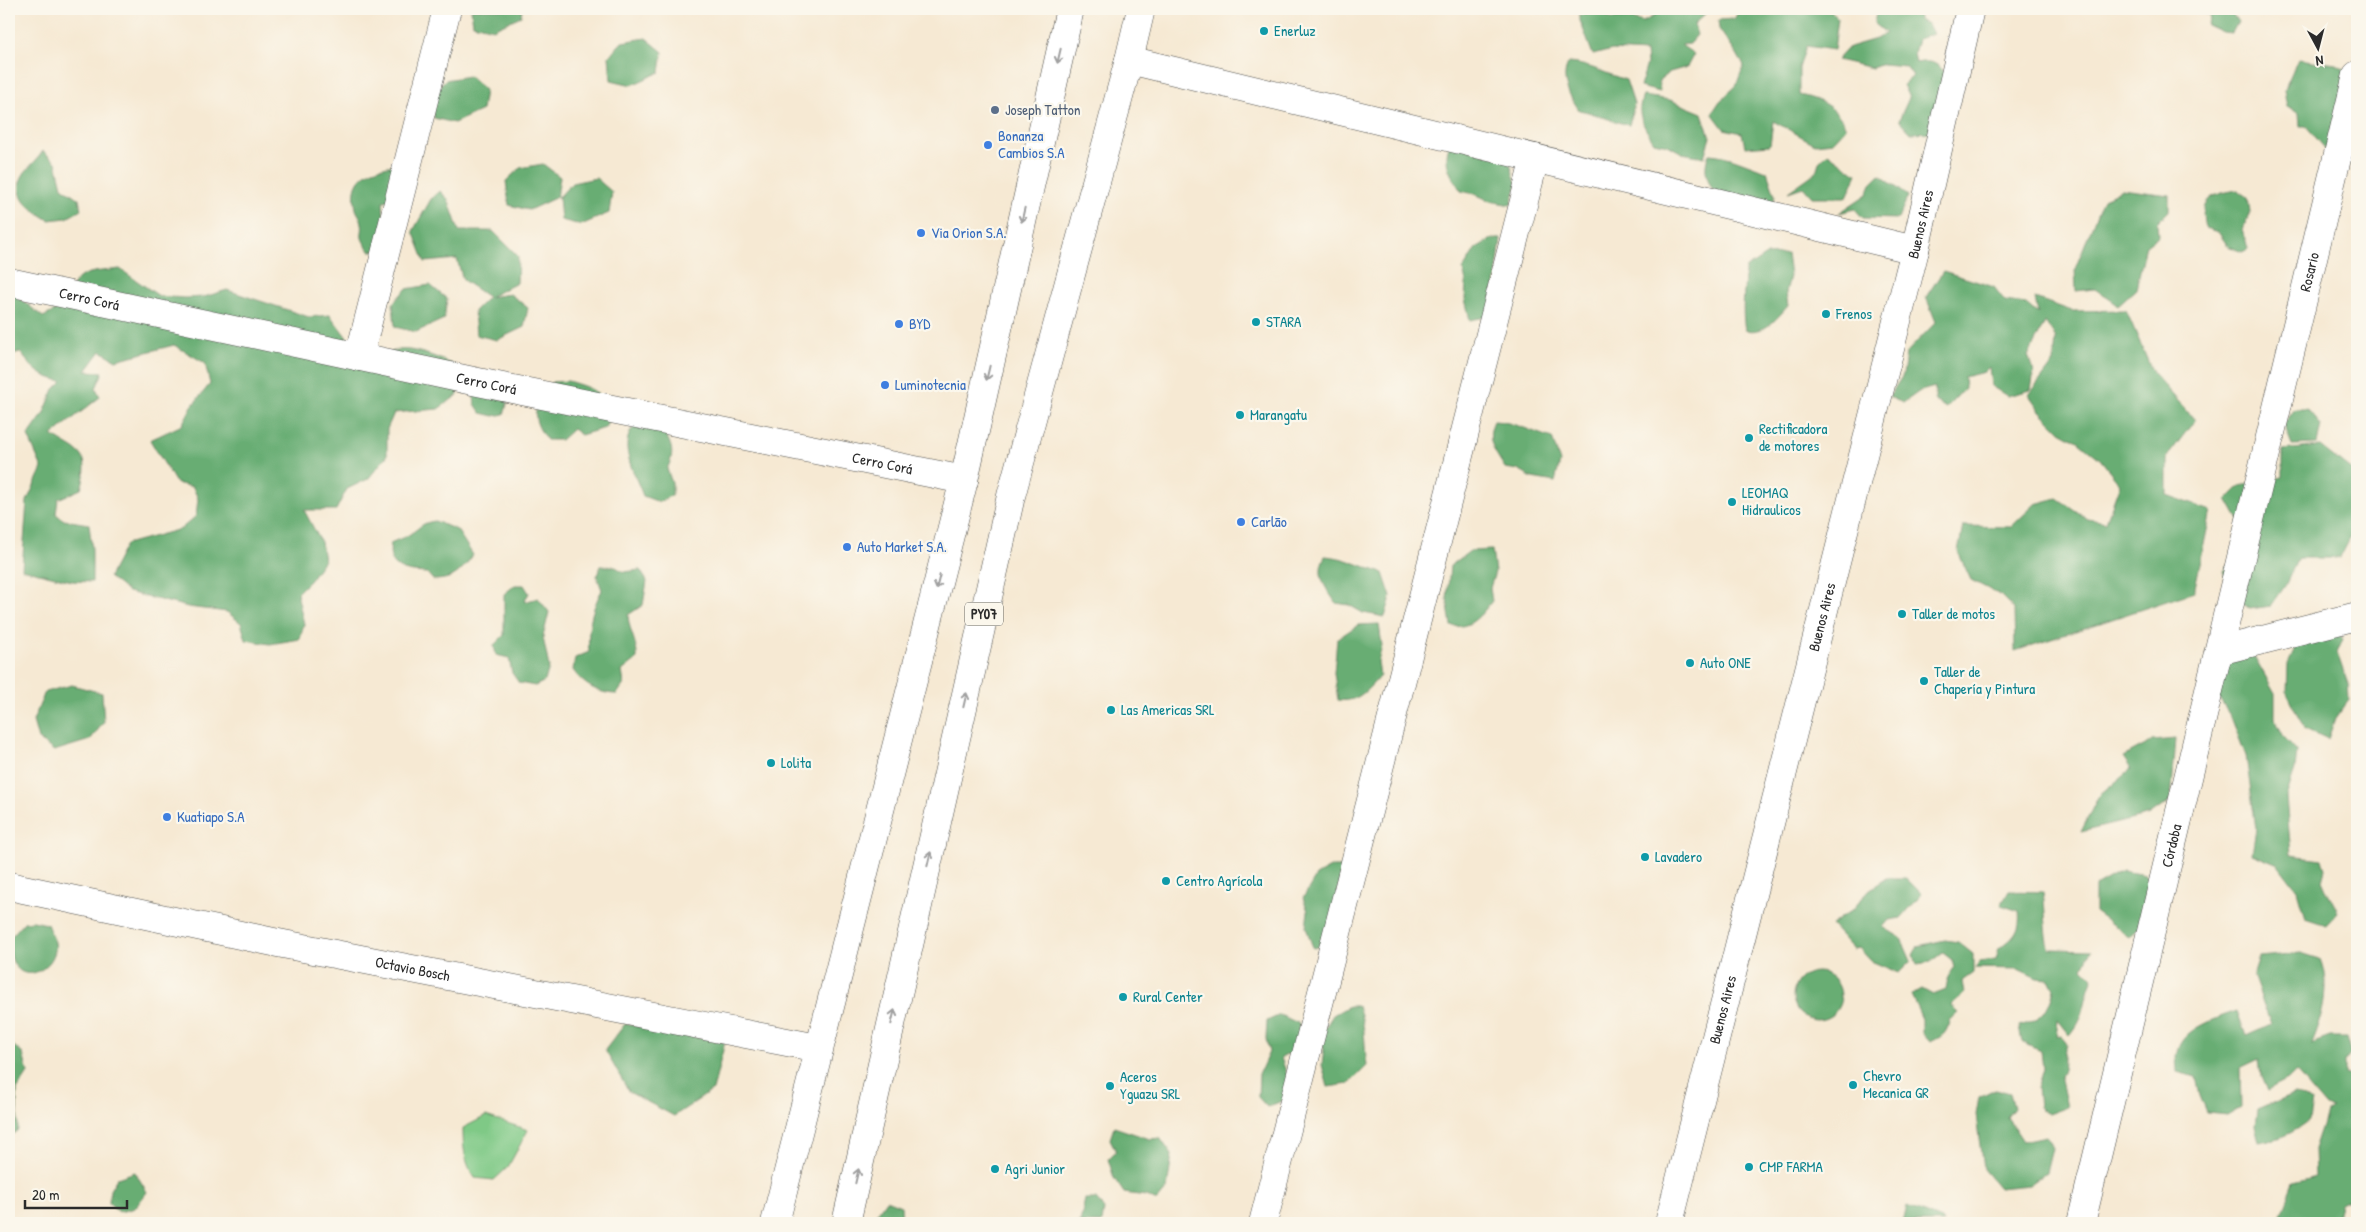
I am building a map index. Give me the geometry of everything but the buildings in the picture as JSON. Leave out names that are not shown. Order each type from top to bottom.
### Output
[{"type":"main road","points":[[359,357],[446,9]]},
{"type":"main road","points":[[775,1223],[964,480],[1070,9]]},
{"type":"main road","name":"PY07","points":[[846,1223],[1011,496],[1129,60],[1141,9]]},
{"type":"main road","name":"Buenos Aires","points":[[1670,1223],[1915,250],[1970,9]]},
{"type":"main road","points":[[1129,60],[1915,250]]},
{"type":"main road","name":"Rosario","points":[[2264,469],[2357,75]]},
{"type":"main road","points":[[1263,1223],[1536,158]]},
{"type":"main road","name":"Cerro Corá","points":[[9,282],[359,357],[964,480]]},
{"type":"main road","name":"Córdoba","points":[[2081,1223],[2264,469]]},
{"type":"main road","points":[[2219,651],[2357,616]]},
{"type":"main road","name":"Octavio Bosch","points":[[9,886],[278,943],[818,1048]]},
{"type":"green space","points":[[471,9],[522,9],[521,16],[493,29],[473,24]]},
{"type":"green space","points":[[1657,9],[1701,9],[1706,13],[1694,24],[1697,35],[1689,44],[1681,45],[1694,54],[1687,67],[1670,72],[1659,80],[1660,92],[1640,87],[1647,64],[1646,52],[1612,50],[1593,55],[1578,15],[1596,12],[1612,19],[1627,18],[1643,22],[1654,16]]},
{"type":"green space","points":[[1740,9],[1829,9],[1838,18],[1834,50],[1806,46],[1799,68],[1799,95],[1821,102],[1833,110],[1843,121],[1846,128],[1833,142],[1815,144],[1773,121],[1770,145],[1745,147],[1742,133],[1724,129],[1712,113],[1720,101],[1736,86],[1744,65],[1719,29],[1718,20],[1734,19]]},
{"type":"green space","points":[[1877,9],[1918,9],[1919,20],[1928,24],[1933,34],[1918,39],[1914,53],[1916,63],[1933,63],[1940,67],[1946,75],[1933,132],[1911,133],[1899,120],[1909,98],[1903,85],[1913,76],[1906,66],[1883,64],[1872,68],[1837,60],[1849,47],[1876,39],[1886,33],[1874,23]]},
{"type":"green space","points":[[2205,9],[2229,9],[2238,22],[2232,33],[2222,32],[2207,25],[2210,18],[2204,11]]},
{"type":"green space","points":[[646,38],[663,52],[660,72],[632,85],[611,80],[609,56],[622,42]]},
{"type":"green space","points":[[2298,59],[2336,64],[2347,71],[2329,153],[2306,126],[2300,126],[2299,113],[2287,107],[2284,90]]},
{"type":"green space","points":[[1568,63],[1590,67],[1626,80],[1634,104],[1629,125],[1579,110],[1565,82]]},
{"type":"green space","points":[[469,76],[485,90],[482,110],[454,123],[434,118],[432,94],[445,80]]},
{"type":"green space","points":[[1643,96],[1670,100],[1702,113],[1710,137],[1704,157],[1682,153],[1668,145],[1654,142],[1644,126],[1640,115]]},
{"type":"green space","points":[[1450,144],[1509,161],[1517,185],[1511,205],[1490,201],[1475,194],[1461,191],[1447,163]]},
{"type":"green space","points":[[43,151],[56,162],[62,187],[79,199],[81,210],[67,218],[49,220],[29,206],[21,194],[19,188],[25,172]]},
{"type":"green space","points":[[1828,153],[1857,174],[1847,197],[1812,197],[1803,187],[1788,192],[1816,172],[1819,162]]},
{"type":"green space","points":[[1709,154],[1731,158],[1767,171],[1775,195],[1770,216],[1720,201],[1706,173]]},
{"type":"green space","points":[[543,164],[560,177],[557,197],[529,210],[509,205],[506,181],[520,168]]},
{"type":"green space","points":[[394,165],[393,200],[383,201],[386,251],[370,251],[362,237],[361,219],[356,209],[355,189],[362,176],[368,172]]},
{"type":"green space","points":[[1880,175],[1908,196],[1898,219],[1863,218],[1855,209],[1839,213],[1867,194],[1871,184]]},
{"type":"green space","points":[[596,178],[612,192],[609,213],[581,225],[561,220],[559,197],[572,183]]},
{"type":"green space","points":[[2122,189],[2169,195],[2169,211],[2157,223],[2158,236],[2146,245],[2136,289],[2118,305],[2095,289],[2076,291],[2075,269],[2103,199]]},
{"type":"green space","points":[[2238,190],[2248,197],[2250,212],[2243,229],[2248,249],[2242,252],[2228,246],[2218,232],[2205,228],[2203,218],[2209,199],[2221,193]]},
{"type":"green space","points":[[440,191],[448,199],[459,231],[493,231],[518,256],[517,283],[489,297],[510,294],[528,308],[524,327],[497,340],[476,335],[474,311],[488,297],[463,280],[457,259],[425,262],[413,231],[431,199]]},
{"type":"green space","points":[[1492,239],[1501,239],[1491,316],[1470,320],[1465,299],[1466,282],[1463,269],[1476,248]]},
{"type":"green space","points":[[1787,254],[1790,276],[1786,292],[1788,306],[1770,325],[1759,330],[1745,330],[1743,307],[1745,269],[1766,255]]},
{"type":"green space","points":[[120,269],[159,296],[204,297],[227,290],[309,317],[330,315],[348,339],[383,356],[397,350],[413,351],[440,359],[460,369],[458,395],[438,409],[394,413],[387,429],[387,456],[368,479],[347,489],[336,510],[304,510],[321,542],[324,560],[309,581],[297,593],[304,624],[300,639],[270,644],[246,640],[241,623],[227,612],[188,607],[128,592],[109,577],[126,544],[181,529],[196,516],[198,499],[193,487],[176,483],[150,440],[182,425],[192,406],[210,384],[205,363],[174,345],[116,360],[101,351],[86,371],[103,372],[96,388],[100,397],[52,435],[76,450],[84,460],[85,467],[81,489],[58,499],[56,514],[64,520],[89,524],[92,549],[92,582],[72,581],[22,569],[27,501],[42,468],[28,436],[43,415],[54,389],[62,381],[42,375],[20,352],[9,355],[9,295],[16,295],[43,317],[66,305],[73,285],[84,275]]},
{"type":"green space","points":[[1943,271],[1994,287],[2005,301],[2026,304],[2038,314],[2035,298],[2072,311],[2126,310],[2153,373],[2195,420],[2167,457],[2167,495],[2211,511],[2194,592],[2015,651],[2014,609],[2000,595],[1971,580],[1958,552],[1963,526],[2011,527],[2035,504],[2057,498],[2088,519],[2106,522],[2120,484],[2100,459],[2078,441],[2060,431],[2041,412],[2029,395],[2054,362],[2056,338],[2045,322],[2028,356],[2034,372],[2031,390],[2007,396],[1991,386],[1989,367],[1984,372],[1964,377],[1965,388],[1946,408],[1935,401],[1935,387],[1920,391],[1903,403],[1889,397],[1903,375],[1906,353],[1936,322],[1926,297]]},
{"type":"green space","points":[[430,285],[447,299],[444,319],[416,332],[395,327],[393,303],[406,289]]},
{"type":"green space","points":[[568,381],[585,386],[595,392],[603,401],[610,417],[605,428],[581,435],[573,429],[561,440],[547,440],[537,424],[536,410],[538,404],[552,382]]},
{"type":"green space","points":[[473,391],[508,401],[504,414],[494,416],[481,413],[475,404]]},
{"type":"green space","points":[[2295,409],[2307,409],[2321,425],[2317,444],[2292,445],[2284,424]]},
{"type":"green space","points":[[1494,421],[1516,425],[1552,438],[1560,462],[1555,482],[1532,478],[1518,470],[1505,468],[1492,446],[1491,428]]},
{"type":"green space","points":[[640,422],[662,427],[671,448],[672,453],[667,469],[672,483],[672,495],[659,502],[643,496],[628,457],[628,438],[632,429]]},
{"type":"green space","points":[[2320,446],[2357,475],[2357,523],[2339,558],[2298,558],[2285,586],[2271,606],[2250,609],[2232,595],[2223,571],[2239,553],[2240,522],[2227,499],[2240,486],[2283,477],[2283,450]]},
{"type":"green space","points":[[435,521],[457,530],[473,555],[465,566],[452,577],[433,580],[427,573],[411,572],[394,564],[390,552],[391,543],[408,535],[424,524]]},
{"type":"green space","points":[[1492,550],[1495,572],[1490,588],[1492,601],[1470,623],[1451,626],[1447,599],[1450,566],[1470,551]]},
{"type":"green space","points":[[1325,556],[1347,560],[1383,573],[1391,597],[1385,617],[1363,613],[1349,605],[1336,603],[1325,586],[1321,575]]},
{"type":"green space","points":[[601,566],[614,566],[624,572],[640,570],[647,581],[643,605],[628,615],[637,659],[622,671],[624,684],[617,694],[610,694],[592,688],[573,670],[575,658],[589,652],[591,620],[602,590],[597,576]]},
{"type":"green space","points":[[515,585],[524,585],[529,593],[524,602],[538,598],[549,612],[543,637],[549,667],[545,681],[535,686],[519,683],[512,673],[509,658],[496,655],[494,645],[504,635],[504,594]]},
{"type":"green space","points":[[1379,624],[1382,646],[1378,662],[1380,676],[1366,691],[1357,697],[1338,700],[1334,673],[1337,639],[1358,625]]},
{"type":"green space","points":[[2331,624],[2343,639],[2337,653],[2348,684],[2349,700],[2335,719],[2328,739],[2304,728],[2287,693],[2288,663],[2298,642]]},
{"type":"green space","points":[[2219,651],[2254,656],[2275,693],[2275,719],[2284,737],[2297,751],[2295,770],[2286,797],[2291,855],[2322,859],[2325,870],[2322,881],[2338,912],[2326,925],[2305,918],[2297,890],[2278,865],[2252,854],[2256,829],[2246,756],[2231,717],[2203,674]]},
{"type":"green space","points":[[72,685],[102,693],[104,722],[90,740],[54,751],[38,739],[33,721],[45,692]]},
{"type":"green space","points":[[2176,739],[2171,800],[2150,815],[2081,832],[2098,797],[2131,769],[2123,757],[2153,741]]},
{"type":"green space","points":[[1332,867],[1341,867],[1333,944],[1313,948],[1306,927],[1308,911],[1303,898],[1316,876]]},
{"type":"green space","points":[[2123,871],[2145,875],[2159,904],[2129,937],[2095,912],[2095,887]]},
{"type":"green space","points":[[1887,878],[1906,878],[1922,894],[1901,918],[1889,920],[1883,927],[1901,938],[1911,961],[1899,973],[1871,961],[1859,948],[1853,949],[1831,925],[1854,908],[1869,890]]},
{"type":"green space","points":[[2009,891],[2043,892],[2050,949],[2091,950],[2083,968],[2093,978],[2079,1021],[2070,1035],[2058,1020],[2056,1037],[2061,1036],[2067,1044],[2060,1076],[2067,1107],[2048,1114],[2039,1107],[2037,1088],[2043,1069],[2041,1051],[2022,1042],[2019,1026],[2033,1021],[2043,1014],[2054,989],[2049,979],[2037,978],[2018,969],[1975,968],[1979,962],[1996,960],[1999,948],[2016,933],[2019,923],[2019,911],[2001,905]]},
{"type":"green space","points":[[33,921],[47,924],[55,942],[55,952],[43,968],[34,973],[25,973],[17,968],[11,957],[9,939],[24,922]]},
{"type":"green space","points":[[1945,940],[1958,942],[1973,954],[1973,973],[1962,981],[1964,994],[1951,1005],[1959,1013],[1949,1020],[1944,1034],[1930,1042],[1922,1033],[1922,1019],[1911,995],[1922,989],[1933,995],[1946,990],[1948,977],[1954,968],[1952,960],[1943,953],[1931,962],[1917,964],[1913,955],[1918,946]]},
{"type":"green space","points":[[2301,953],[2320,959],[2325,980],[2322,1013],[2311,1044],[2330,1037],[2346,1037],[2351,1054],[2345,1061],[2345,1074],[2357,1078],[2357,1199],[2346,1200],[2340,1203],[2336,1223],[2282,1223],[2280,1217],[2293,1183],[2315,1177],[2314,1149],[2326,1113],[2333,1109],[2326,1107],[2296,1072],[2288,1080],[2267,1091],[2261,1077],[2259,1059],[2240,1068],[2241,1107],[2227,1115],[2207,1113],[2200,1096],[2196,1077],[2177,1072],[2176,1054],[2180,1044],[2186,1036],[2201,1025],[2237,1011],[2246,1036],[2271,1025],[2253,975],[2259,957]]},
{"type":"green space","points":[[1812,972],[1822,972],[1834,979],[1841,991],[1841,1001],[1834,1013],[1822,1020],[1812,1020],[1804,1016],[1797,1009],[1793,1001],[1793,991],[1797,983],[1804,976]]},
{"type":"green space","points":[[1349,1006],[1358,1006],[1361,1013],[1367,1066],[1349,1084],[1328,1087],[1322,1065],[1324,1049],[1320,1036],[1333,1015]]},
{"type":"green space","points":[[1280,1015],[1298,1023],[1304,1037],[1298,1049],[1281,1058],[1290,1082],[1287,1099],[1267,1107],[1258,1097],[1259,1074],[1269,1052],[1266,1039],[1267,1021]]},
{"type":"green space","points":[[625,1024],[725,1042],[713,1090],[674,1116],[629,1092],[605,1050]]},
{"type":"green space","points":[[14,1046],[23,1054],[28,1073],[17,1090],[18,1130],[9,1137],[9,1048]]},
{"type":"green space","points":[[1995,1089],[2010,1093],[2014,1108],[2007,1117],[2023,1141],[2046,1136],[2052,1148],[2046,1173],[2029,1185],[1999,1188],[1983,1169],[1976,1115],[1979,1097]]},
{"type":"green space","points":[[2295,1094],[2305,1096],[2312,1101],[2309,1121],[2285,1135],[2259,1142],[2255,1125],[2257,1110]]},
{"type":"green space","points":[[486,1116],[528,1130],[508,1167],[494,1180],[475,1178],[468,1166],[464,1148],[463,1128]]},
{"type":"green space","points":[[1114,1127],[1150,1139],[1160,1138],[1172,1155],[1167,1189],[1157,1201],[1146,1196],[1124,1193],[1114,1178],[1108,1159],[1116,1151],[1110,1139]]},
{"type":"green space","points":[[135,1172],[147,1192],[135,1208],[119,1212],[109,1203],[110,1190],[117,1178]]},
{"type":"green space","points":[[1085,1199],[1096,1199],[1104,1209],[1102,1223],[1080,1223]]},
{"type":"green space","points":[[886,1200],[901,1206],[902,1223],[870,1223]]},
{"type":"green space","points":[[1907,1206],[1941,1220],[1943,1223],[1903,1223]]},
{"type":"place","name":"Enerluz","points":[[1264,31]]},
{"type":"place","name":"Joseph Tatton","points":[[995,110]]},
{"type":"place","name":"Bonanza Cambios S.A","points":[[988,145]]},
{"type":"place","name":"Via Orion S.A.","points":[[921,233]]},
{"type":"place","name":"Frenos","points":[[1826,314]]},
{"type":"place","name":"STARA","points":[[1256,322]]},
{"type":"place","name":"BYD","points":[[899,324]]},
{"type":"place","name":"Luminotecnia","points":[[885,385]]},
{"type":"place","name":"Marangatu","points":[[1240,415]]},
{"type":"place","name":"Rectificadora de motores","points":[[1749,438]]},
{"type":"place","name":"LEOMAQ Hidraulicos","points":[[1732,502]]},
{"type":"place","name":"Carlāo","points":[[1241,522]]},
{"type":"place","name":"Auto Market S.A.","points":[[847,547]]},
{"type":"place","name":"Taller de motos","points":[[1902,614]]},
{"type":"place","name":"Auto ONE","points":[[1690,663]]},
{"type":"place","name":"Taller de Chapería y Pintura","points":[[1924,681]]},
{"type":"place","name":"Las Americas SRL","points":[[1111,710]]},
{"type":"place","name":"Lolita","points":[[771,763]]},
{"type":"place","name":"Kuatiapo S.A","points":[[167,817]]},
{"type":"place","name":"Lavadero","points":[[1645,857]]},
{"type":"place","name":"Centro Agrícola","points":[[1166,881]]},
{"type":"place","name":"Rural Center","points":[[1123,997]]},
{"type":"place","name":"Chevro Mecanica GR","points":[[1853,1085]]},
{"type":"place","name":"Aceros Yguazu SRL","points":[[1110,1086]]},
{"type":"place","name":"CMP FARMA","points":[[1749,1167]]},
{"type":"place","name":"Agri Junior","points":[[995,1169]]}]
